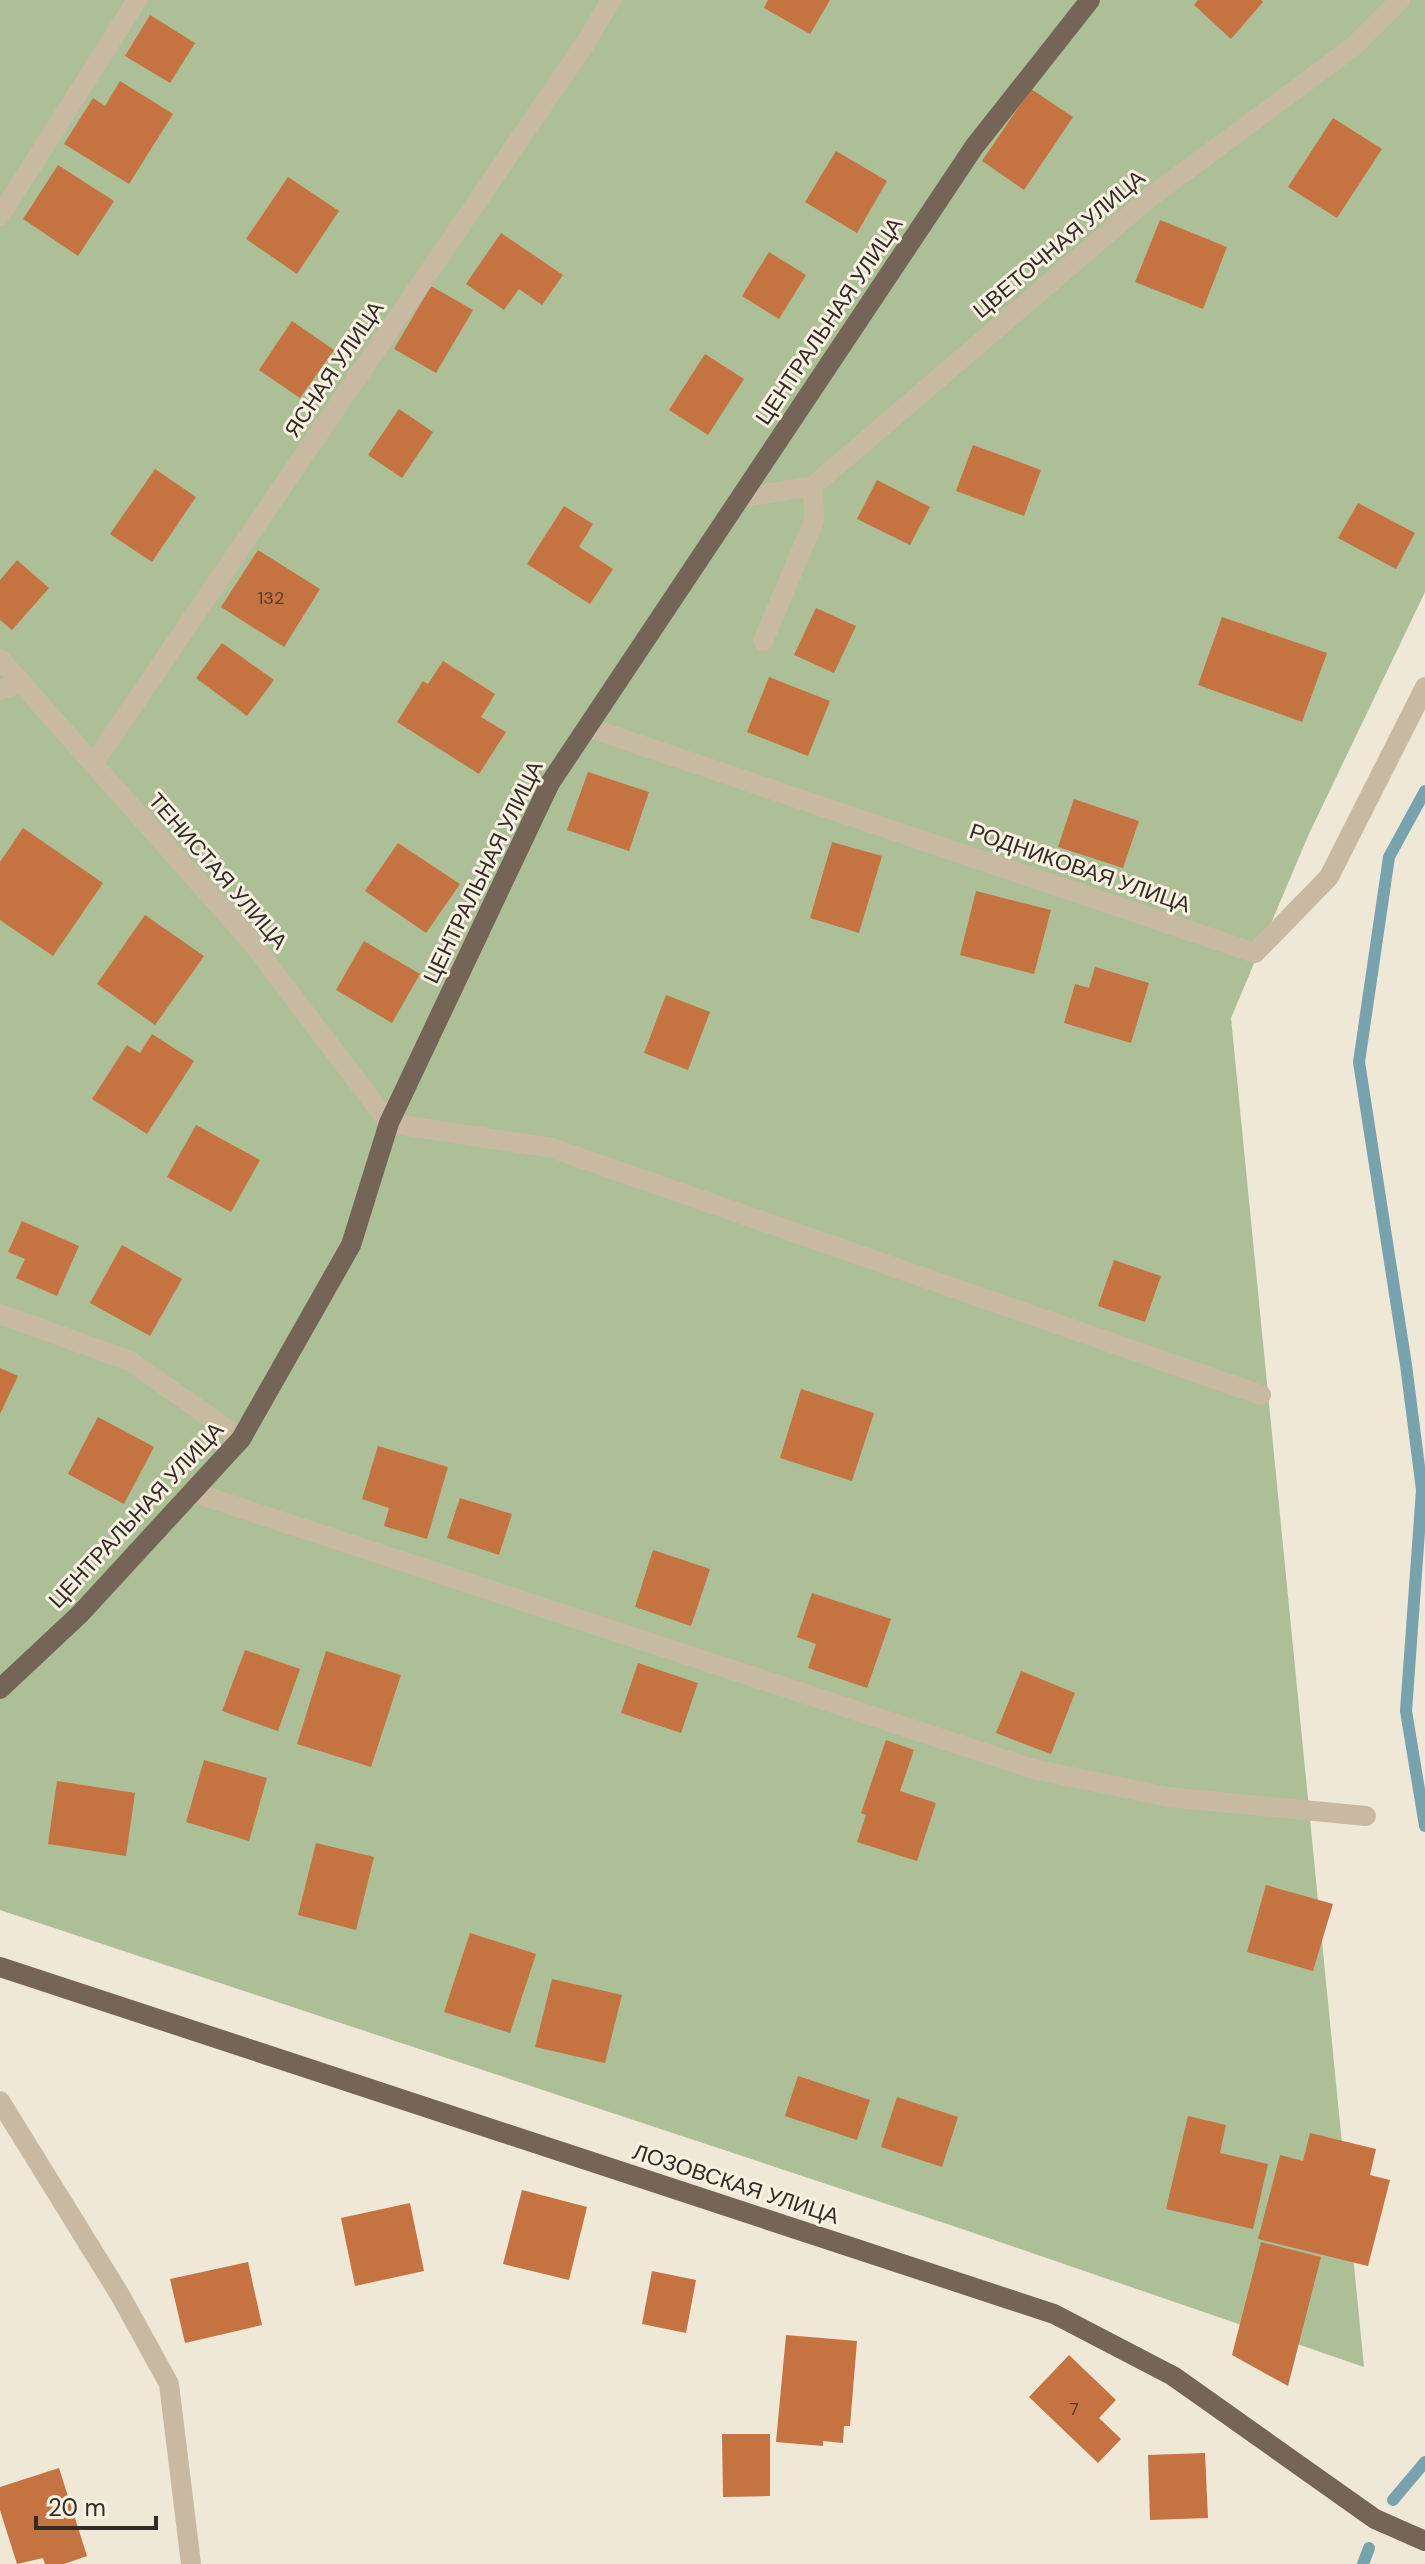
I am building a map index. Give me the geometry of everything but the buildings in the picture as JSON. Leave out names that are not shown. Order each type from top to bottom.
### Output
[{"type":"main road","name":"ЦЕНТРАЛЬНАЯ УЛИЦА","points":[[0,1689],[80,1614],[241,1439],[351,1245],[389,1123],[550,783],[974,147],[1090,0]]},
{"type":"main road","name":"ЛОЗОВСКАЯ УЛИЦА","points":[[0,1967],[1054,2314],[1173,2376],[1375,2519],[1419,2540]]},
{"type":"street","points":[[0,216],[137,0]]},
{"type":"street","name":"ЯСНАЯ УЛИЦА","points":[[93,764],[577,55],[611,0]]},
{"type":"street","name":"ЦВЕТОЧНАЯ УЛИЦА","points":[[813,486],[1149,198],[1353,47],[1400,0]]},
{"type":"street","points":[[739,498],[813,486],[814,521],[763,641]]},
{"type":"street","name":"ТЕНИСТАЯ УЛИЦА","points":[[0,659],[249,939],[389,1123]]},
{"type":"street","points":[[0,690],[22,683]]},
{"type":"street","name":"РОДНИКОВАЯ УЛИЦА","points":[[587,727],[1255,953],[1329,877],[1425,687]]},
{"type":"street","points":[[389,1123],[552,1148],[1261,1395]]},
{"type":"street","points":[[0,1314],[130,1361],[241,1439]]},
{"type":"street","points":[[192,1492],[1033,1769],[1168,1797],[1366,1816]]},
{"type":"street","points":[[0,2101],[120,2295],[169,2384],[191,2564]]},
{"type":"green space","points":[[0,0],[1425,0],[1425,592],[1308,836],[1231,1018],[1364,2367],[959,2228],[0,1910]]},
{"type":"waterway","points":[[1425,791],[1389,857],[1359,1062],[1422,1490],[1406,1711],[1425,1826]]},
{"type":"waterway","points":[[1393,2500],[1425,2462]]},
{"type":"waterway","points":[[1363,2564],[1369,2548]]}]
